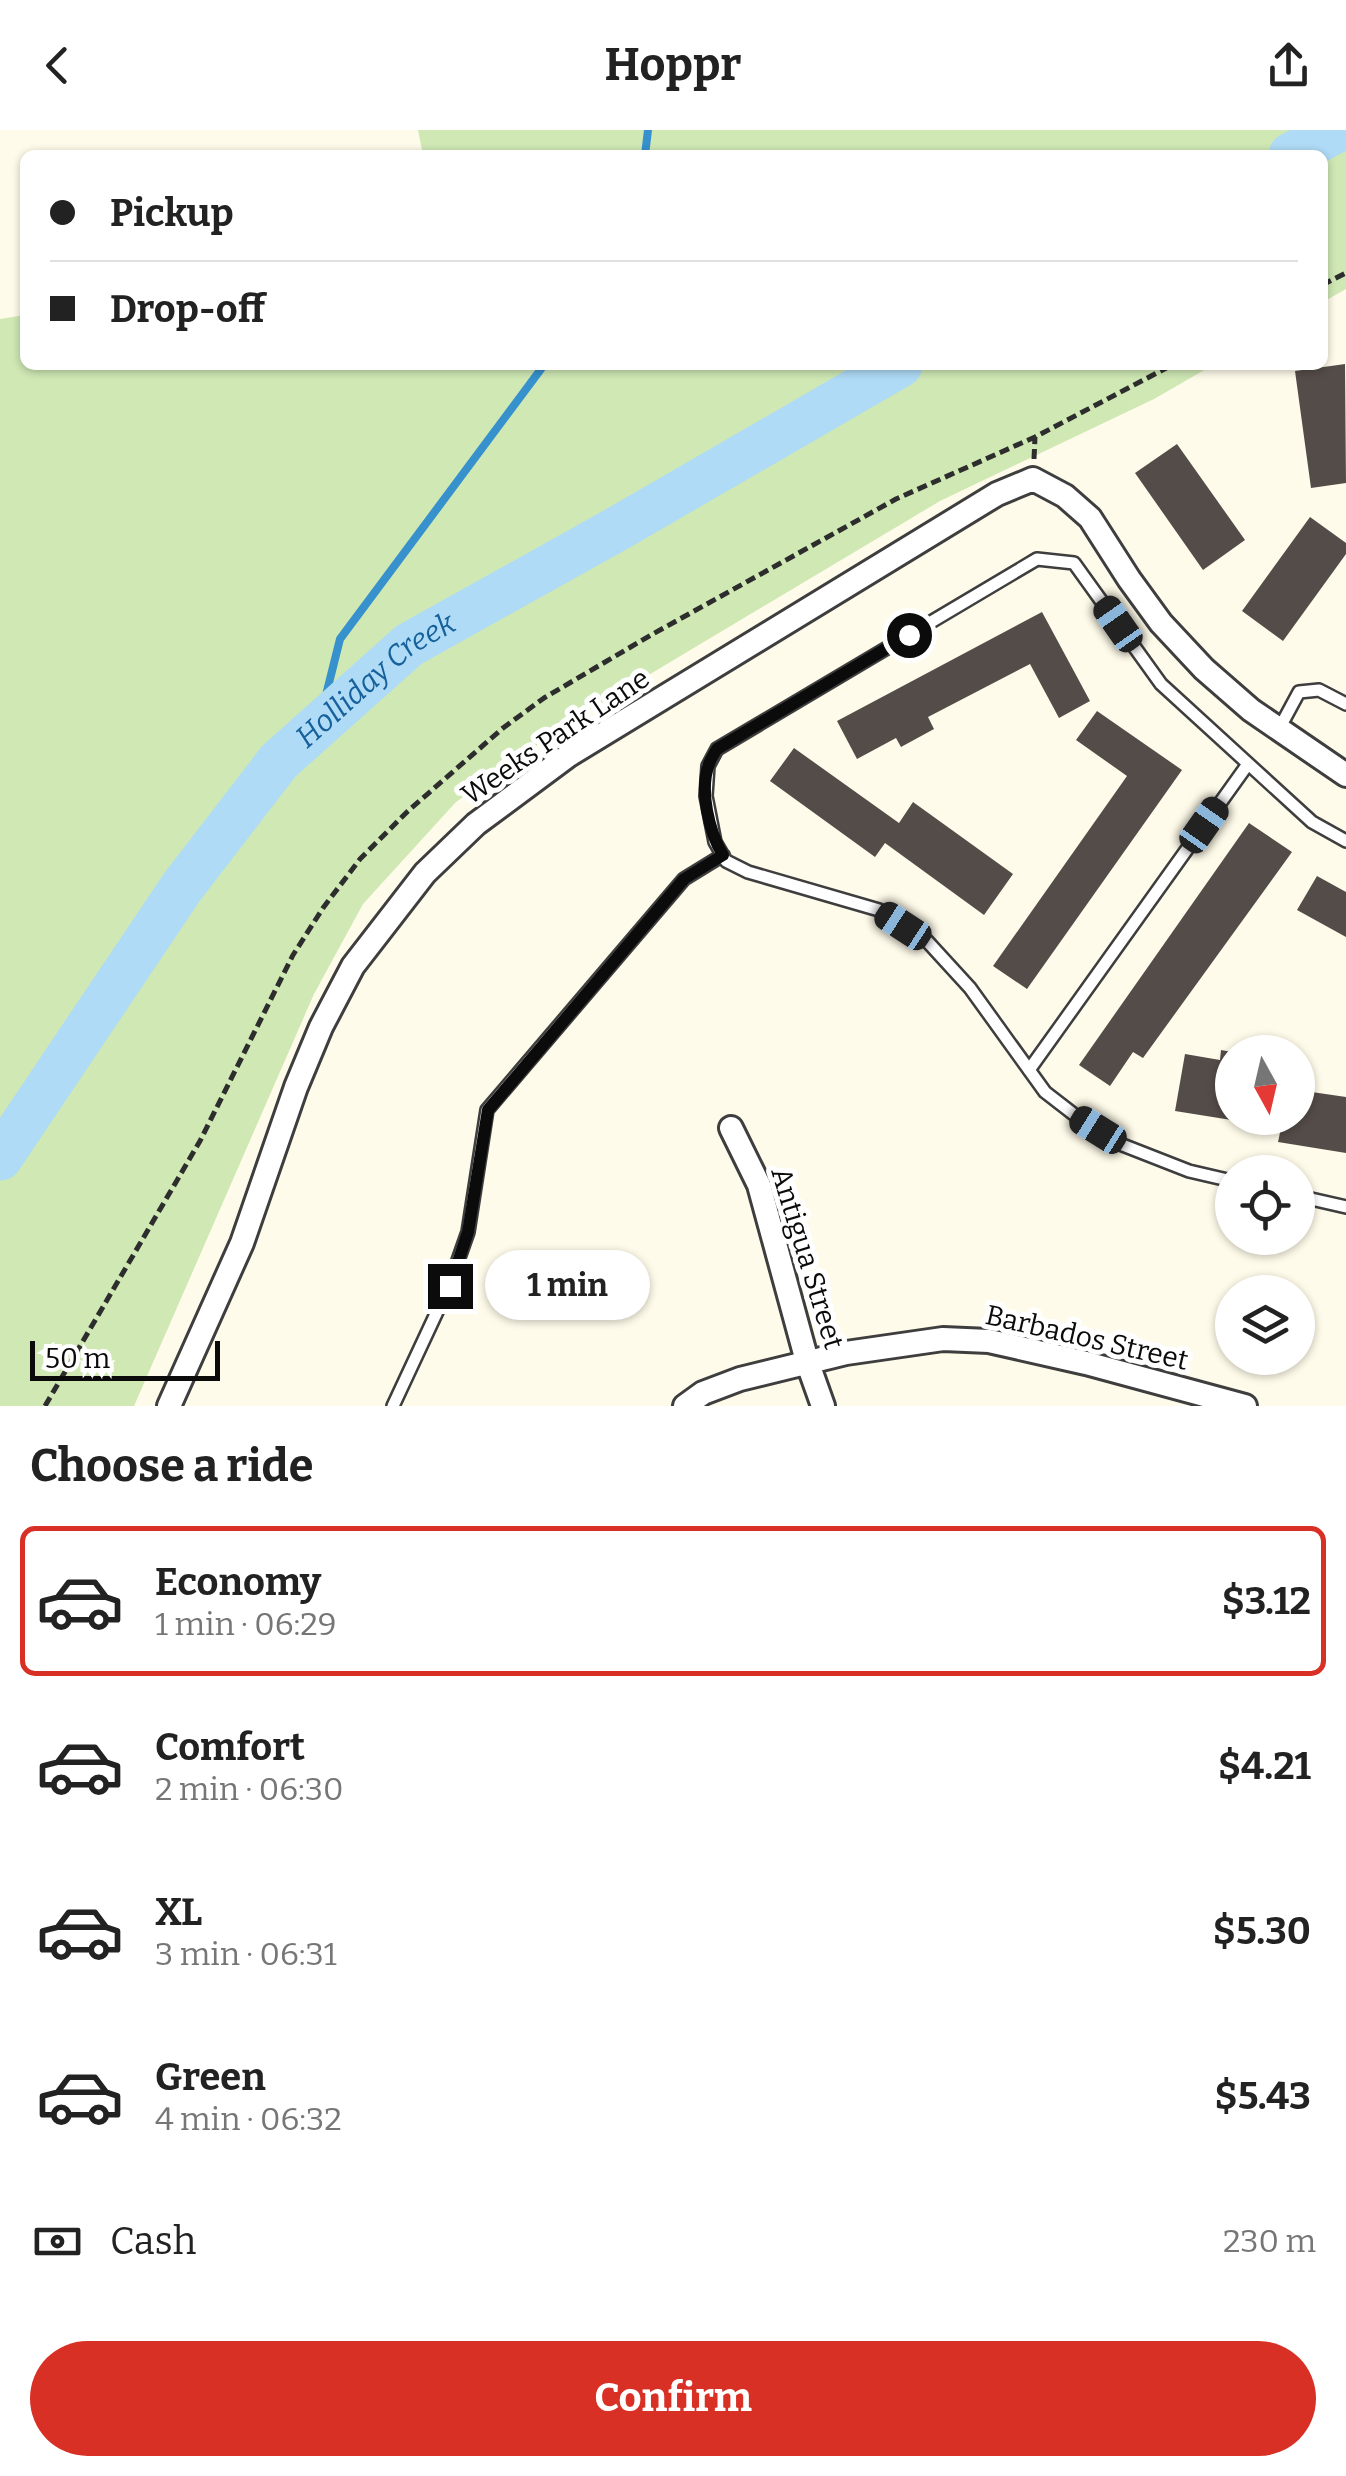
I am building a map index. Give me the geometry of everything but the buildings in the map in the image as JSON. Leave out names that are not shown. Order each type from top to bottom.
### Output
[{"type":"street","name":"Weeks Park Lane","points":[[168,1406],[242,1243],[321,1027],[353,966],[426,873],[476,824],[570,756],[997,494],[1032,479],[1064,496],[1090,518],[1160,623],[1204,669],[1251,710],[1280,729]]},
{"type":"street","points":[[1280,729],[1346,775]]},
{"type":"street","name":"Antigua Street","points":[[731,1128],[759,1184],[822,1406]]},
{"type":"street","name":"Barbados Street","points":[[685,1406],[702,1394],[740,1379],[808,1361],[943,1339],[989,1341],[1245,1406]]},
{"type":"lane","points":[[1215,1177],[1120,1144],[1045,1092],[970,988],[927,941],[879,910],[748,872],[726,860],[715,842],[706,796],[708,766],[717,749],[1036,559],[1074,563],[1161,684],[1312,822],[1346,841]]},
{"type":"lane","points":[[1280,729],[1299,692],[1319,690],[1346,704]]},
{"type":"lane","points":[[1029,1070],[1248,764]]},
{"type":"lane","points":[[393,1406],[450,1286],[468,1232],[488,1110],[684,879],[723,855]]},
{"type":"lane","points":[[1315,1200],[1346,1207]]},
{"type":"green space","points":[[418,130],[1346,130],[1346,289],[1328,299],[1328,150],[422,150]]},
{"type":"green space","points":[[20,316],[20,370],[1204,370],[1154,399],[940,501],[575,719],[456,802],[363,904],[314,994],[134,1406],[0,1406],[0,319]]},
{"type":"waterway","points":[[646,150],[648,130]]},
{"type":"waterway","name":"Holliday Creek","points":[[1300,150],[1337,130]]},
{"type":"waterway","points":[[318,727],[340,639],[540,370]]},
{"type":"waterway","name":"Holliday Creek","points":[[0,1158],[182,887],[279,761],[409,645],[891,370]]},
{"type":"route","points":[[450,1286],[468,1232],[488,1110],[684,879],[723,855],[715,842],[706,796],[708,766],[717,749],[909,635]]}]
